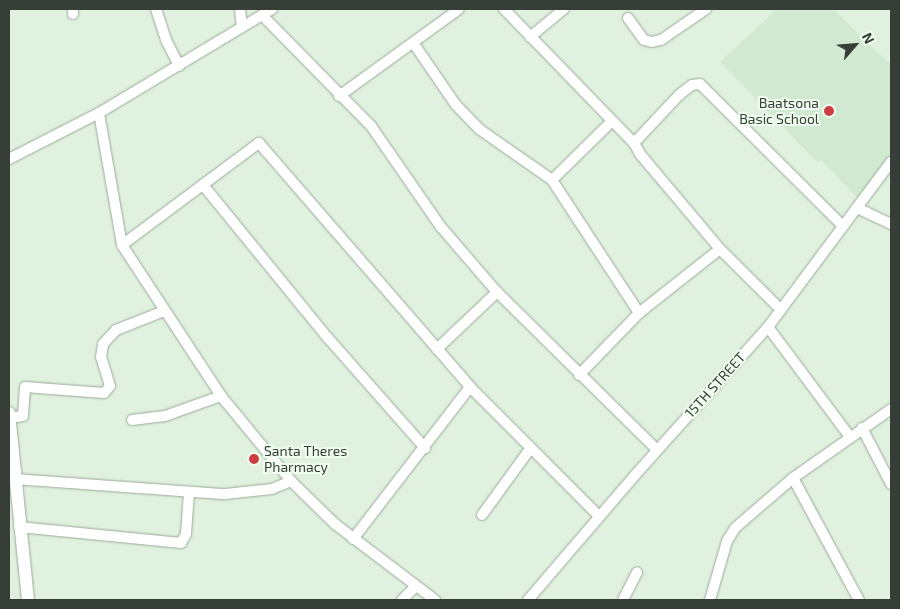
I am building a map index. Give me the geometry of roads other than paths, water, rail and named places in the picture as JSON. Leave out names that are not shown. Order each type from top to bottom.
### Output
[{"type":"main road","points":[[9,413],[14,479],[28,600]]},
{"type":"street","points":[[156,9],[166,40],[179,66]]},
{"type":"street","points":[[240,9],[242,27]]},
{"type":"street","points":[[9,158],[99,114],[272,9]]},
{"type":"street","points":[[339,96],[414,44],[459,9]]},
{"type":"street","points":[[504,9],[611,122],[634,143],[640,154],[720,249],[780,310]]},
{"type":"street","points":[[530,37],[564,9]]},
{"type":"street","points":[[628,18],[644,40],[652,42],[660,40],[706,9]]},
{"type":"street","points":[[263,16],[339,96],[372,126],[442,227],[497,292],[657,450]]},
{"type":"street","points":[[414,44],[456,105],[479,129],[552,180],[639,313]]},
{"type":"street","points":[[634,143],[679,95],[692,85],[700,84],[842,225]]},
{"type":"street","points":[[99,114],[122,245],[221,396],[291,481],[352,539],[415,588],[435,600]]},
{"type":"street","points":[[552,180],[611,122]]},
{"type":"street","points":[[122,245],[260,143],[470,387],[599,516]]},
{"type":"street","name":"15TH STREET","points":[[528,600],[657,450],[768,327],[842,225],[891,162]]},
{"type":"street","points":[[203,186],[328,338],[425,448]]},
{"type":"street","points":[[857,208],[891,224]]},
{"type":"street","points":[[579,375],[639,313],[720,249]]},
{"type":"street","points":[[437,349],[497,292]]},
{"type":"street","points":[[9,418],[23,416],[25,387],[104,393],[110,386],[101,357],[103,344],[116,330],[164,311]]},
{"type":"street","points":[[768,327],[850,437]]},
{"type":"street","points":[[352,539],[425,448],[470,387]]},
{"type":"street","points":[[132,420],[165,416],[221,396]]},
{"type":"street","points":[[710,600],[727,541],[735,528],[793,478],[891,409]]},
{"type":"street","points":[[862,428],[891,484]]},
{"type":"street","points":[[482,515],[530,449]]},
{"type":"street","points":[[793,478],[859,600]]},
{"type":"street","points":[[14,479],[189,492],[249,492],[291,481]]},
{"type":"street","points":[[19,527],[181,543],[186,534],[189,492]]},
{"type":"street","points":[[623,600],[636,572]]},
{"type":"street","points":[[402,600],[415,588]]},
{"type":"place","name":"Baatsona Basic School","points":[[829,111]]},
{"type":"place","name":"Santa Theres Pharmacy","points":[[254,459]]}]
